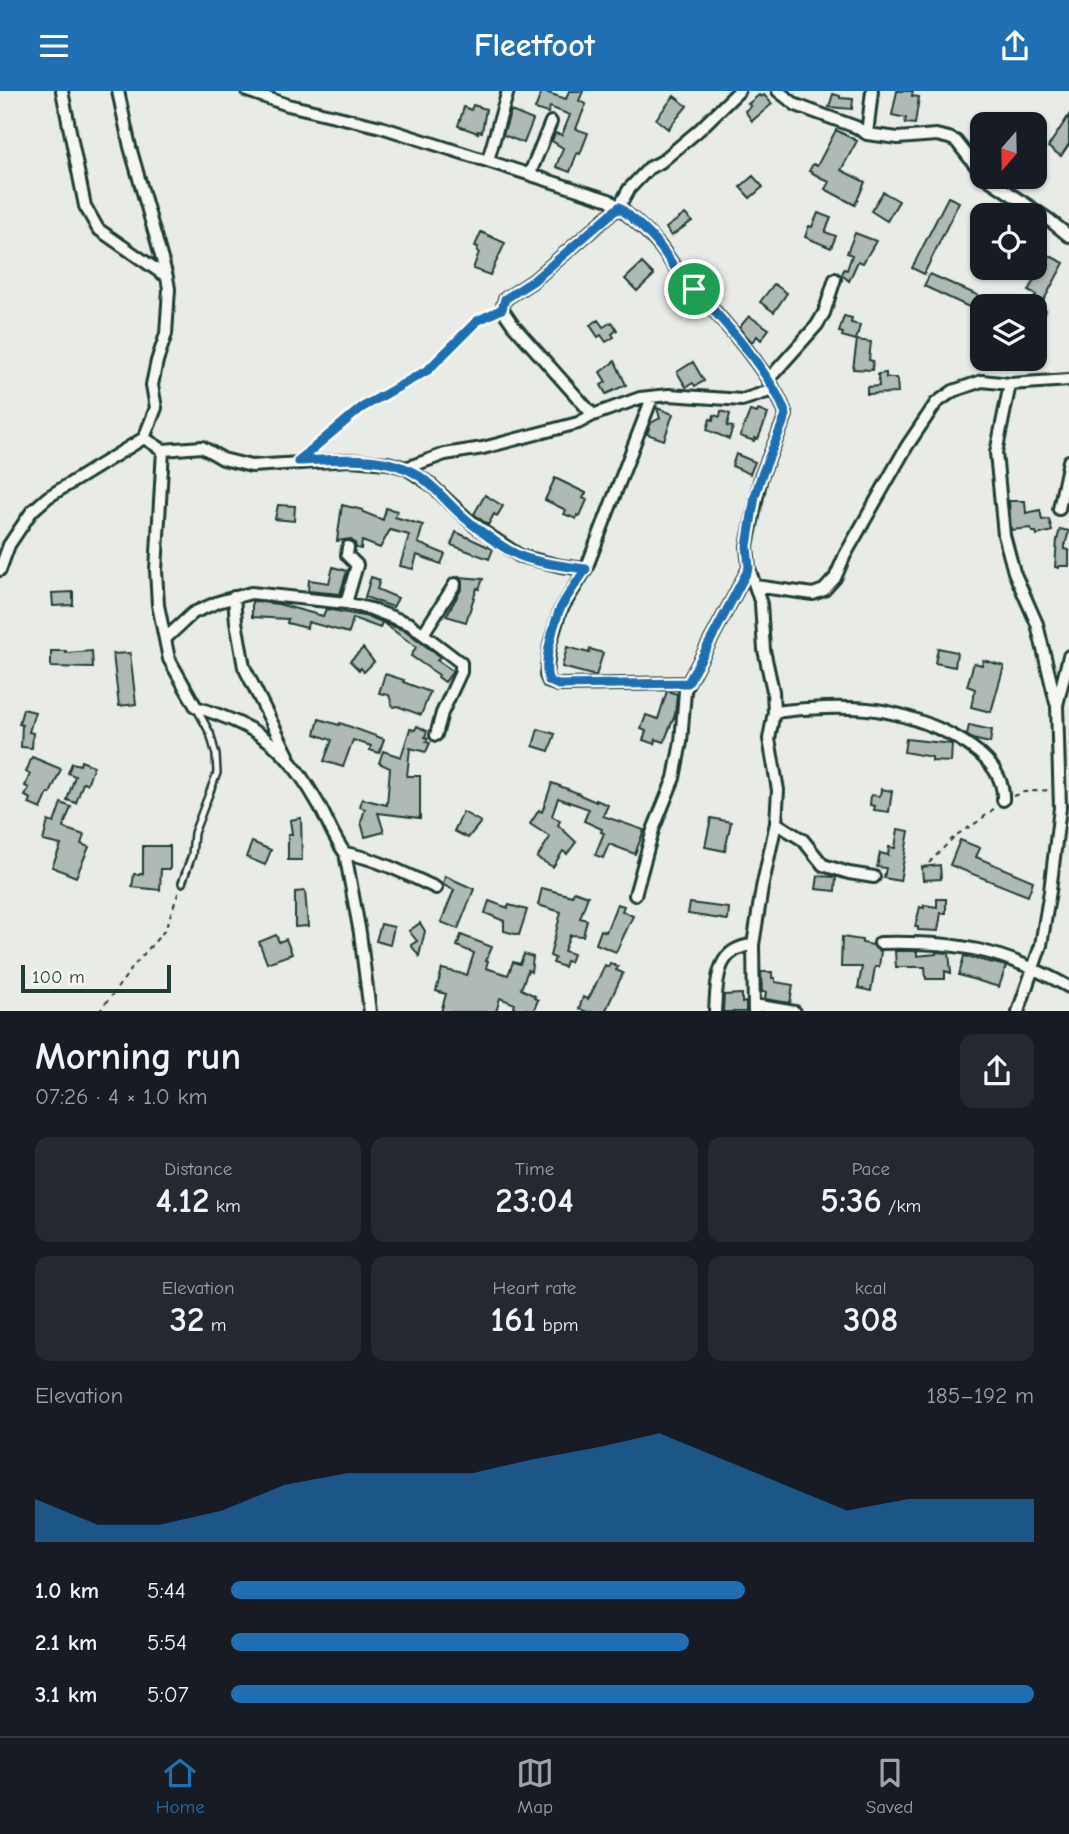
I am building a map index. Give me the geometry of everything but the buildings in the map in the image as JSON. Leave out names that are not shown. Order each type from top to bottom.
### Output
[{"type":"street","points":[[62,91],[89,217],[98,229],[167,277]]},
{"type":"street","points":[[0,570],[9,545],[32,511],[48,497],[144,438],[156,408],[152,385],[166,334],[169,289],[130,147],[118,91]]},
{"type":"street","points":[[247,91],[288,105],[381,127],[610,200],[659,245],[731,332],[782,403],[786,415],[755,496],[747,546],[749,568],[764,618],[764,650],[773,691],[774,712],[769,739],[778,790],[776,823],[753,945],[754,1008],[795,1011]]},
{"type":"street","points":[[488,160],[508,91]]},
{"type":"street","points":[[720,91],[735,95]]},
{"type":"street","points":[[778,91],[796,105],[856,127],[867,134],[898,138],[936,135],[949,138],[956,141],[970,158]]},
{"type":"street","points":[[867,134],[872,91]]},
{"type":"street","points":[[593,415],[513,325],[502,309],[505,299],[533,281],[619,207],[629,189],[649,168],[661,162],[699,130],[735,95]]},
{"type":"street","points":[[530,173],[551,122]]},
{"type":"street","points":[[1003,189],[1069,236]]},
{"type":"street","points":[[405,468],[445,454],[483,448],[578,423],[630,400],[669,395],[742,400],[771,385],[817,325],[824,313],[835,279]]},
{"type":"street","points":[[755,586],[813,594],[824,590],[835,578],[870,509],[907,446],[936,403],[953,391],[982,381],[1010,384],[1069,380]]},
{"type":"street","points":[[1010,384],[996,453],[1004,535],[1014,572],[1037,624],[1057,705],[1060,789],[1050,891],[1041,945],[1018,1011]]},
{"type":"street","points":[[652,398],[586,569],[559,611],[550,644],[546,675],[549,681],[558,685],[688,683]]},
{"type":"street","points":[[144,438],[163,450],[202,447],[223,459],[251,466],[298,461],[350,460],[388,463],[405,468],[430,484],[475,526],[520,556],[586,569]]},
{"type":"street","points":[[163,450],[156,570],[158,605],[169,659],[196,706],[246,725],[264,736],[291,761]]},
{"type":"street","points":[[1059,509],[1069,461]]},
{"type":"street","points":[[346,603],[357,565],[347,555],[348,547]]},
{"type":"street","points":[[635,895],[653,830],[674,778],[681,742],[685,691],[749,568]]},
{"type":"street","points":[[423,634],[455,584]]},
{"type":"street","points":[[164,639],[193,613],[251,593],[346,603],[410,624],[461,663],[462,668],[442,713],[436,735]]},
{"type":"street","points":[[234,597],[244,667],[291,761],[345,853],[360,933],[370,1011]]},
{"type":"street","points":[[1057,705],[1069,656]]},
{"type":"street","points":[[774,712],[797,709],[876,710],[898,714],[948,733],[973,747],[995,770],[1004,790],[1003,800]]},
{"type":"street","points":[[776,823],[803,840],[822,865],[874,877]]},
{"type":"street","points":[[345,853],[364,856],[436,888]]},
{"type":"street","points":[[880,943],[916,942],[959,946],[1005,956],[1033,967],[1069,987]]},
{"type":"street","points":[[715,1011],[719,972],[724,960],[733,949],[753,945]]},
{"type":"lane","points":[[181,883],[192,855],[194,834],[217,773],[216,755],[210,733],[196,706]]},
{"type":"path","points":[[298,461],[361,408],[428,370],[477,321],[502,309]]},
{"type":"path","points":[[929,863],[956,836],[1003,800],[1024,792],[1060,789]]},
{"type":"path","points":[[99,1011],[165,930],[181,883]]},
{"type":"route","points":[[619,207],[659,245],[694,289],[768,380],[786,415],[755,496],[747,546],[749,568],[688,683],[558,685],[549,681],[546,675],[550,644],[559,611],[586,569],[520,556],[475,526],[430,484],[405,468],[388,463],[350,460],[298,461],[361,408],[428,370],[477,321],[502,309],[505,299],[533,281],[619,207]]}]
